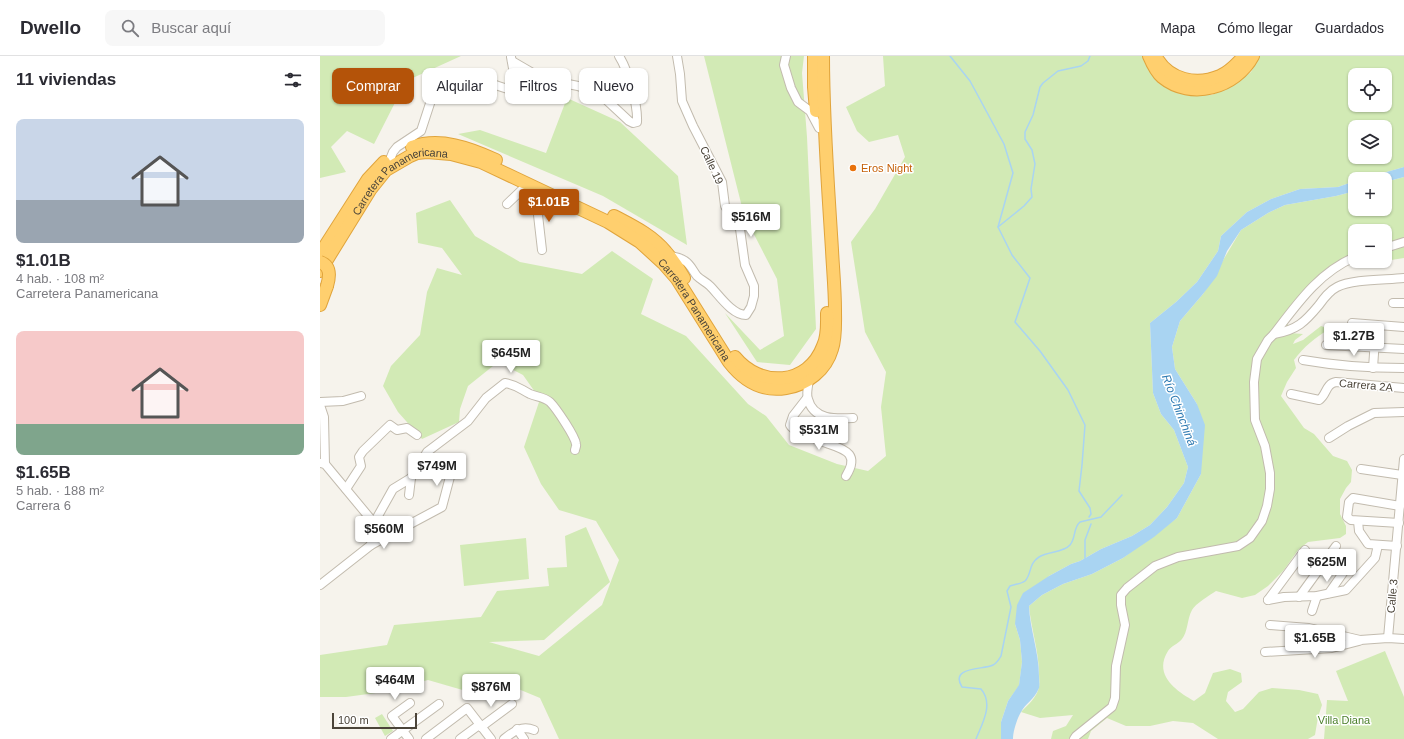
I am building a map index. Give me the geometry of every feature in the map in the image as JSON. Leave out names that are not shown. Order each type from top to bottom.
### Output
[{"type":"highway","name":"Carretera Panamericana","points":[[320,254],[368,179],[377,168],[391,157],[413,146],[428,143],[449,144],[480,153],[632,226],[656,242],[670,256],[729,348],[744,367],[757,375],[776,379],[792,377],[815,361],[821,352],[827,333],[823,164],[814,87],[814,56]]},
{"type":"highway","name":"Carretera Panamericana","points":[[320,271],[370,190],[386,170],[410,156],[427,152],[451,154],[490,166],[630,234],[658,257],[677,279],[729,362],[745,378],[761,387],[774,389],[794,387],[809,380],[819,372],[832,351],[836,334],[835,289],[823,105],[823,56]]},
{"type":"highway","points":[[1149,56],[1162,77],[1177,86],[1199,90],[1215,87],[1231,80],[1246,67],[1253,56]]},
{"type":"highway","points":[[1156,56],[1171,74],[1180,78],[1205,81],[1220,76],[1228,71],[1244,56]]},
{"type":"highway","points":[[320,262],[327,267],[330,273],[320,305]]},
{"type":"street","points":[[511,58],[543,79],[578,86],[600,94],[633,123],[637,122],[638,116],[629,77],[619,56]]},
{"type":"street","name":"Calle 19","points":[[670,256],[679,258],[686,262],[725,303],[736,312],[746,315],[751,307],[754,296],[754,286],[745,265],[740,229],[725,206],[722,182],[693,126],[682,101],[677,56]]},
{"type":"street","points":[[786,56],[784,65],[791,88],[798,102],[810,111],[818,128]]},
{"type":"street","points":[[391,157],[393,152],[398,147],[421,131],[437,82],[448,77],[465,76],[513,89],[516,85],[511,58]]},
{"type":"street","points":[[507,204],[528,184]]},
{"type":"street","points":[[542,250],[538,215],[550,194]]},
{"type":"street","points":[[1392,246],[1404,242]]},
{"type":"street","points":[[1074,739],[1112,707],[1115,698],[1116,666],[1125,625],[1121,600],[1122,595],[1127,588],[1155,566],[1172,559],[1238,546],[1250,538],[1262,521],[1268,506],[1270,473],[1265,446],[1255,420],[1254,382],[1257,359],[1268,340],[1317,282],[1331,270],[1348,261]]},
{"type":"street","points":[[1274,334],[1298,327],[1312,314],[1328,294],[1336,288],[1346,284],[1404,278]]},
{"type":"street","points":[[1393,302],[1404,303]]},
{"type":"street","points":[[1352,323],[1404,327]]},
{"type":"street","points":[[1373,368],[1376,325]]},
{"type":"street","points":[[1326,345],[1404,349]]},
{"type":"street","points":[[1303,360],[1328,365],[1373,368],[1404,368]]},
{"type":"street","points":[[809,380],[807,398],[793,416],[790,425],[791,428],[806,436],[845,450],[850,456],[852,464],[846,476]]},
{"type":"street","name":"Carrera 2A","points":[[1290,394],[1321,400],[1328,386],[1331,383],[1336,382],[1404,388]]},
{"type":"street","points":[[371,545],[374,523],[393,489],[411,478],[428,452],[468,421],[486,398],[505,383],[514,384],[530,394],[544,398],[550,403],[566,424],[577,444],[575,450]]},
{"type":"street","points":[[361,396],[343,401],[320,403],[324,416],[323,464],[374,523]]},
{"type":"street","points":[[807,398],[814,411],[821,416],[837,419],[853,418]]},
{"type":"street","points":[[1328,438],[1374,413],[1404,412]]},
{"type":"street","points":[[346,489],[361,466],[359,457],[363,451],[390,425],[397,430],[407,428],[417,435]]},
{"type":"street","name":"Calle 3","points":[[1388,638],[1403,488],[1402,475],[1404,460]]},
{"type":"street","points":[[418,468],[436,473]]},
{"type":"street","points":[[1361,470],[1402,475]]},
{"type":"street","points":[[320,584],[371,545],[442,507],[450,473]]},
{"type":"street","points":[[408,495],[411,478]]},
{"type":"street","points":[[1399,524],[1358,521],[1348,519],[1347,516],[1351,499],[1353,498],[1400,506]]},
{"type":"street","points":[[1358,521],[1359,531],[1368,544],[1397,546]]},
{"type":"street","points":[[1305,550],[1268,600],[1317,596],[1346,590],[1375,558],[1378,545]]},
{"type":"street","points":[[1299,597],[1336,546]]},
{"type":"street","points":[[1395,561],[1404,562]]},
{"type":"street","points":[[1329,593],[1343,573]]},
{"type":"street","points":[[1312,611],[1317,596]]},
{"type":"street","points":[[1270,625],[1309,628],[1360,640]]},
{"type":"street","points":[[1265,652],[1327,649],[1360,640],[1388,638],[1404,639]]},
{"type":"street","points":[[409,739],[392,716],[410,703]]},
{"type":"street","points":[[391,739],[439,704]]},
{"type":"street","points":[[460,739],[512,704]]},
{"type":"street","points":[[426,739],[467,708],[491,739]]},
{"type":"street","points":[[504,739],[517,729],[526,727],[534,730]]},
{"type":"street","points":[[517,729],[524,739]]},
{"type":"green space","points":[[320,56],[461,56],[435,68],[422,68],[422,74],[414,77],[414,68],[332,68],[332,104],[394,104],[374,144],[347,131],[331,147],[346,172],[320,178]]},
{"type":"green space","points":[[704,56],[804,56],[802,73],[807,137],[816,329],[790,365],[757,362],[725,313],[760,350],[784,336],[777,279],[744,215]]},
{"type":"green space","points":[[883,56],[1142,56],[1146,65],[1154,75],[1189,94],[1212,95],[1233,85],[1251,72],[1259,56],[1404,56],[1404,167],[1386,172],[1348,172],[1348,183],[1338,187],[1300,189],[1271,199],[1247,212],[1221,236],[1218,251],[1197,282],[1176,302],[1150,323],[1153,393],[1161,414],[1174,430],[1188,467],[1184,483],[1167,507],[1150,525],[1132,536],[1101,549],[1049,576],[1015,624],[1020,640],[1022,662],[1019,686],[1008,701],[1001,722],[1001,739],[559,739],[540,698],[504,683],[466,691],[428,680],[383,692],[346,697],[320,697],[320,655],[387,645],[394,625],[481,617],[497,591],[549,586],[547,568],[567,567],[565,536],[586,527],[610,582],[544,640],[489,642],[539,656],[602,605],[619,560],[596,521],[559,510],[541,484],[524,447],[540,399],[523,375],[498,362],[468,386],[460,409],[459,422],[422,439],[398,412],[383,386],[391,366],[420,335],[427,292],[437,268],[462,275],[442,248],[418,243],[416,213],[450,200],[475,236],[520,262],[582,274],[612,251],[653,279],[641,314],[686,336],[748,404],[766,416],[789,445],[837,464],[868,471],[886,456],[881,407],[886,372],[865,332],[851,242],[875,209],[905,157],[898,135],[869,142],[857,131],[846,107],[885,86]]},
{"type":"green space","points":[[571,100],[620,122],[678,176],[687,245],[603,196],[458,134],[480,130],[546,153],[565,104],[571,104]]},
{"type":"green space","points":[[1404,177],[1404,258],[1392,260],[1392,224],[1348,224],[1348,262],[1343,261],[1286,317],[1290,333],[1303,334],[1295,340],[1293,344],[1303,340],[1321,326],[1330,329],[1319,335],[1294,360],[1296,368],[1287,382],[1281,396],[1304,428],[1314,434],[1333,456],[1347,461],[1352,470],[1351,482],[1340,499],[1340,514],[1346,526],[1346,534],[1340,538],[1308,542],[1298,550],[1284,570],[1268,586],[1255,595],[1242,598],[1216,591],[1196,605],[1189,617],[1184,636],[1169,649],[1164,660],[1163,668],[1165,675],[1174,687],[1194,701],[1205,693],[1213,673],[1230,669],[1241,673],[1242,682],[1228,692],[1226,701],[1235,712],[1243,709],[1259,692],[1272,688],[1299,690],[1318,694],[1322,705],[1315,735],[1308,739],[1218,739],[1193,723],[1173,721],[1150,726],[1126,726],[1107,718],[1091,731],[1088,739],[1051,739],[1053,731],[1066,726],[1073,715],[1040,718],[1021,712],[1038,691],[1039,684],[1038,657],[1029,606],[1042,595],[1063,584],[1092,574],[1123,558],[1177,518],[1201,474],[1197,404],[1175,369],[1172,347],[1180,321],[1203,294],[1241,230],[1268,213],[1285,205],[1348,193],[1348,216],[1392,216],[1392,180]]},
{"type":"green space","points":[[526,538],[529,579],[464,586],[460,545]]},
{"type":"green space","name":"Villa Diana","points":[[1385,651],[1404,697],[1404,739],[1324,739],[1327,700],[1348,701],[1336,671]]},
{"type":"green space","points":[[382,714],[393,731],[385,736],[375,718]]},
{"type":"water","points":[[1404,167],[1404,177],[1392,180],[1392,172],[1386,172]]},
{"type":"water","name":"Río Chinchiná","points":[[1348,183],[1348,193],[1285,205],[1268,213],[1241,230],[1227,251],[1217,276],[1180,321],[1172,347],[1175,369],[1197,404],[1205,425],[1201,474],[1177,518],[1154,537],[1123,558],[1092,574],[1063,584],[1042,595],[1029,606],[1038,658],[1039,688],[1035,696],[1023,709],[1014,729],[1013,739],[1001,739],[1001,722],[1008,701],[1019,685],[1022,662],[1020,640],[1015,624],[1017,605],[1023,593],[1071,564],[1132,536],[1150,525],[1167,507],[1184,483],[1188,467],[1174,430],[1161,414],[1153,393],[1150,323],[1176,302],[1197,282],[1218,251],[1221,236],[1247,212],[1271,199],[1300,189],[1338,187]]},
{"type":"waterway","points":[[950,56],[970,81],[976,92],[1004,144],[1013,173],[998,227],[1012,255],[1030,278],[1015,322],[1040,351],[1068,390],[1085,425],[1079,491],[1090,508],[1091,514],[1089,517]]},
{"type":"waterway","points":[[998,227],[1024,206],[1032,197],[1031,189],[1035,164],[1032,150],[1025,139],[1025,132],[1033,115],[1040,87],[1058,71],[1081,66],[1088,61],[1090,56]]},
{"type":"waterway","points":[[976,739],[984,721],[987,701],[981,689],[962,687],[959,680],[960,675],[969,670],[989,667],[997,662],[1001,656],[1011,607],[1007,591],[1010,586],[1025,581],[1029,575],[1033,563],[1039,557],[1067,548],[1072,542],[1076,527],[1080,522],[1101,517],[1122,495]]},
{"type":"waterway","points":[[1085,559],[1085,540],[1091,524]]},
{"type":"place","name":"Eros Night","points":[[853,168]]}]
